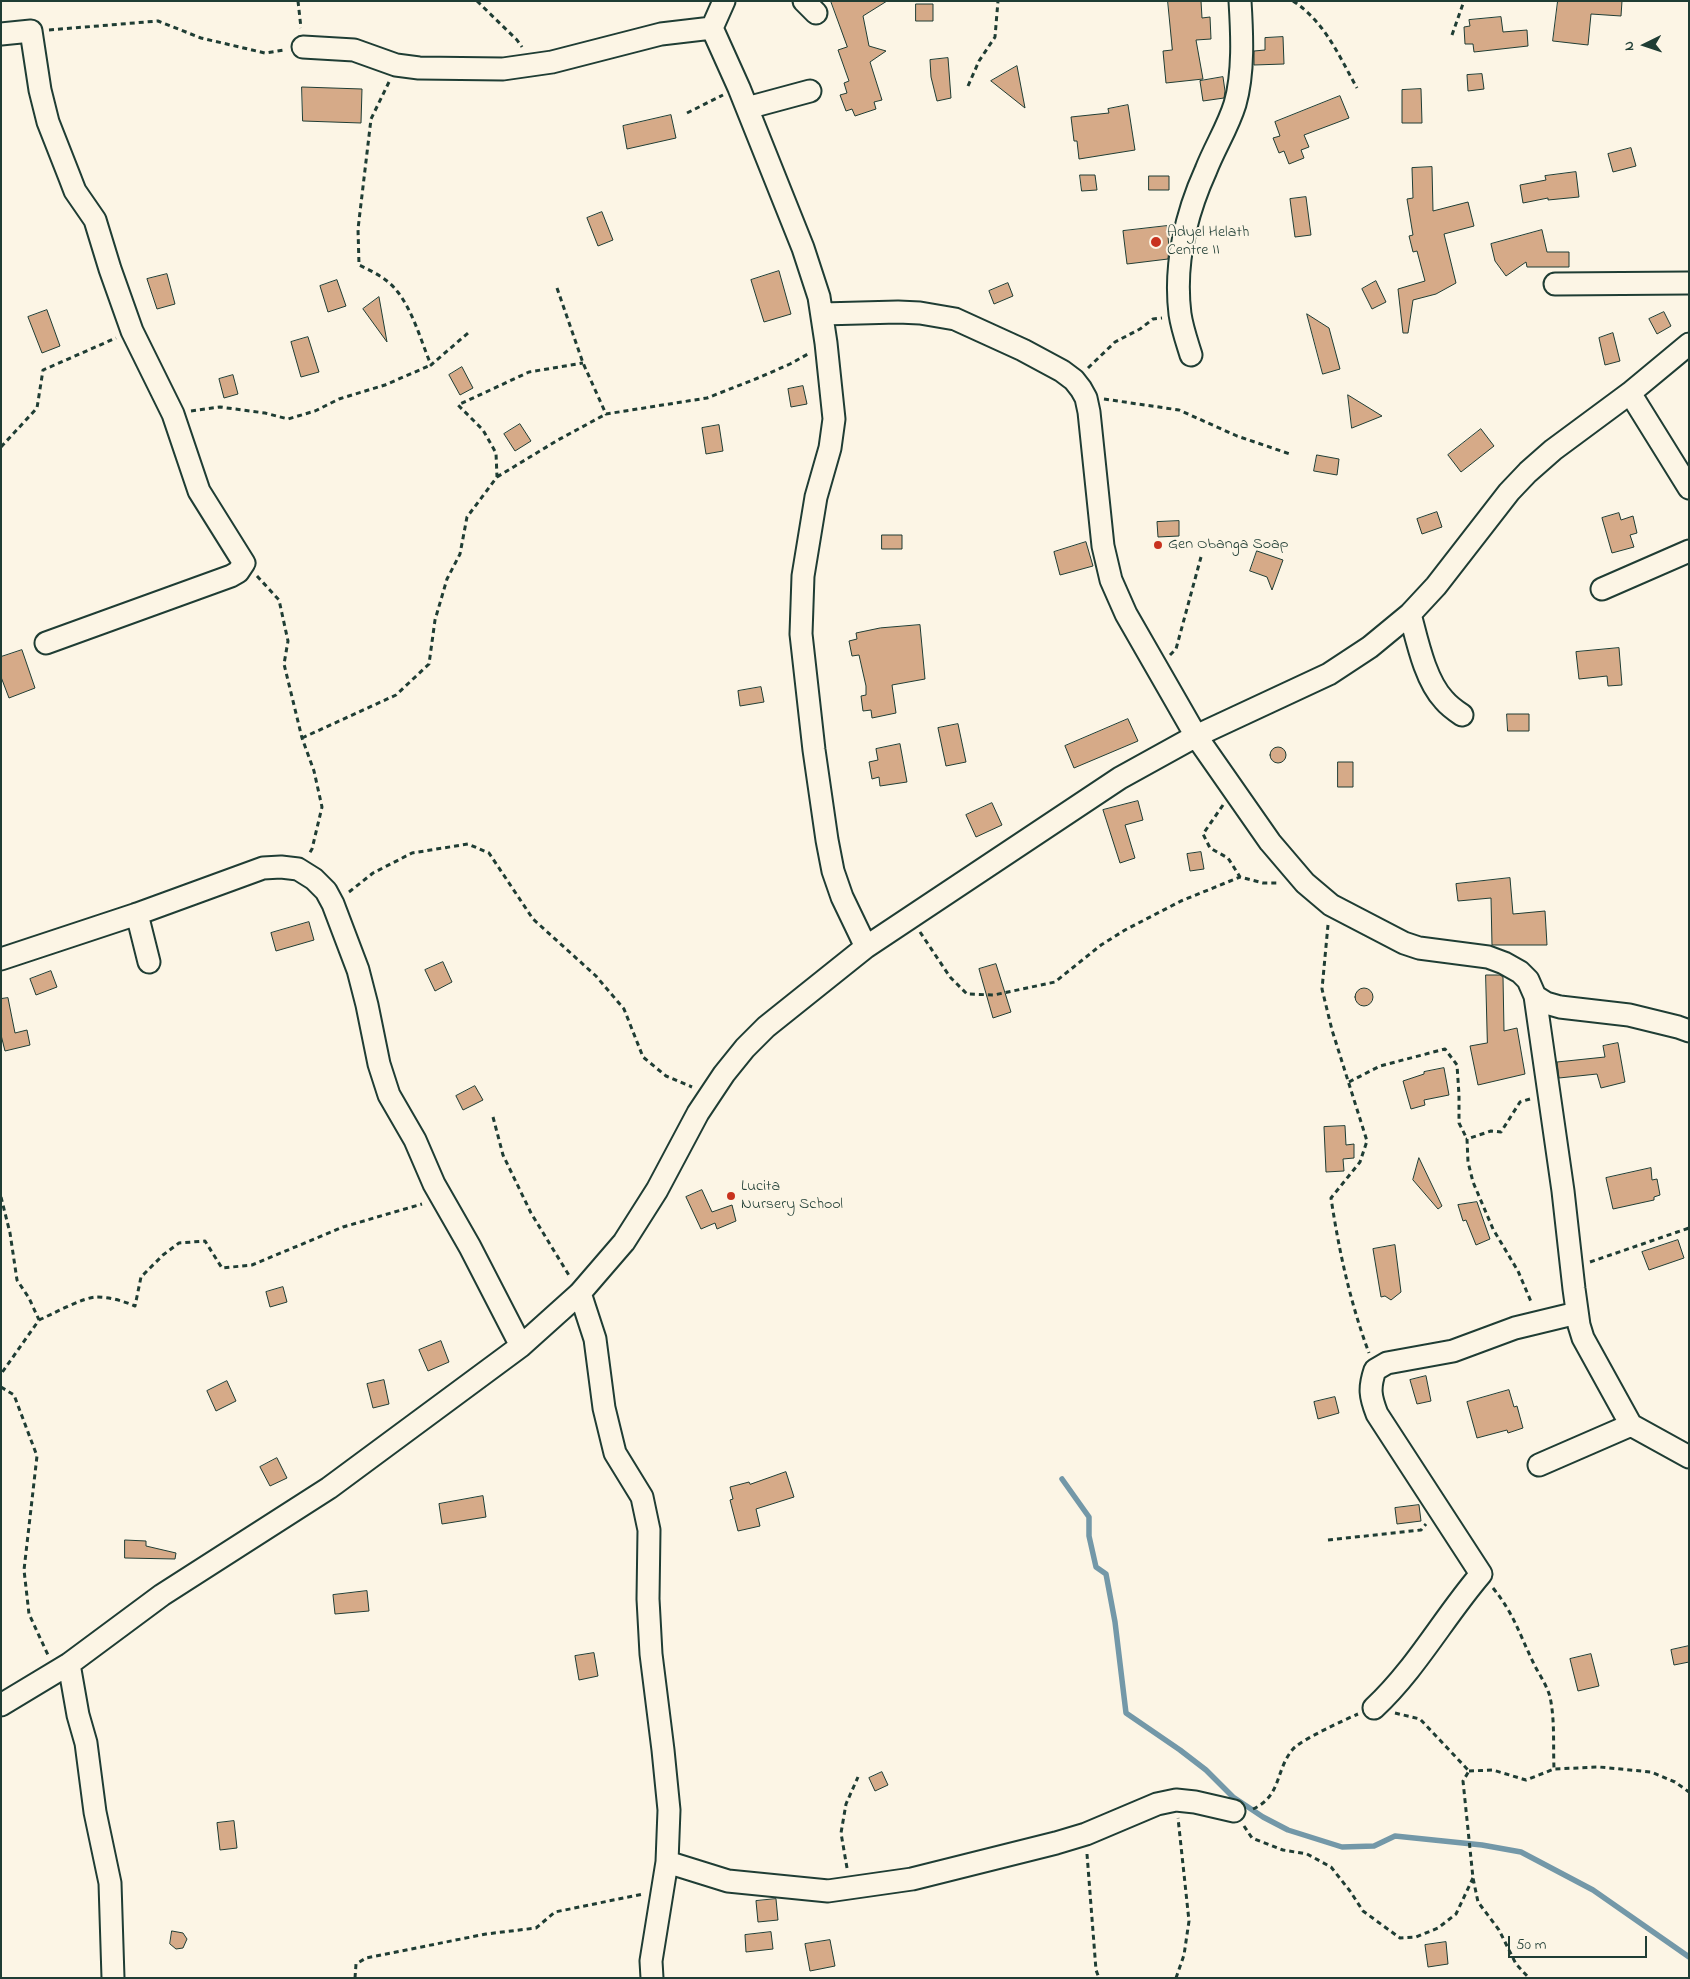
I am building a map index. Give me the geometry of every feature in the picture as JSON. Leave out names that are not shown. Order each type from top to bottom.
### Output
[{"type":"street","points":[[724,1],[712,28],[739,88],[803,248],[822,314],[834,419],[833,432],[816,498],[803,576],[801,634],[814,750],[831,863],[842,897],[866,947]]},
{"type":"street","points":[[1191,355],[1180,315],[1180,251],[1189,214],[1206,170],[1222,138],[1235,102],[1242,36],[1240,1]]},
{"type":"street","points":[[303,48],[354,50],[396,66],[503,69],[536,66],[661,34],[712,28]]},
{"type":"street","points":[[1,34],[31,31],[40,90],[48,122],[75,191],[95,220],[110,270],[132,331],[173,414],[199,491],[244,563],[238,572],[231,576],[46,643]]},
{"type":"street","points":[[747,108],[810,91]]},
{"type":"street","points":[[1555,284],[1689,284]]},
{"type":"street","points":[[822,314],[898,312],[920,313],[955,319],[1023,350],[1074,380],[1086,398],[1089,412],[1103,546],[1111,580],[1126,614],[1196,736],[1270,842],[1305,883],[1331,904],[1411,946],[1488,958],[1504,963],[1520,972],[1528,980],[1535,996],[1573,1268],[1577,1313],[1583,1338],[1631,1425],[1689,1456]]},
{"type":"street","points":[[1,1705],[62,1668],[162,1595],[329,1488],[520,1346],[580,1293],[624,1242],[657,1190],[698,1113],[711,1093],[745,1048],[766,1027],[866,947],[1120,778],[1196,736],[1329,674],[1370,647],[1410,614],[1436,586],[1509,492],[1528,472],[1553,450],[1630,393],[1689,344]]},
{"type":"street","points":[[1630,393],[1689,488]]},
{"type":"street","points":[[1602,589],[1689,551]]},
{"type":"street","points":[[1410,614],[1418,643],[1435,689],[1444,701],[1462,715]]},
{"type":"street","points":[[1,959],[136,914],[263,868],[281,867],[298,869],[314,879],[326,891],[333,904],[358,970],[379,1064],[390,1095],[520,1346]]},
{"type":"street","points":[[136,914],[149,962]]},
{"type":"street","points":[[1535,996],[1560,1007],[1629,1015],[1689,1031]]},
{"type":"street","points":[[580,1293],[595,1339],[604,1408],[615,1452],[642,1497],[649,1530],[648,1599],[651,1654],[663,1750],[668,1810],[667,1862],[651,1961],[652,1978]]},
{"type":"street","points":[[1374,1708],[1394,1690],[1481,1574],[1438,1511],[1377,1414],[1372,1403],[1370,1387],[1375,1370],[1387,1364],[1453,1351],[1539,1321],[1577,1313]]},
{"type":"street","points":[[1539,1464],[1631,1425]]},
{"type":"street","points":[[62,1668],[86,1743],[95,1812],[110,1883],[113,1978]]},
{"type":"street","points":[[667,1862],[728,1882],[828,1891],[912,1879],[1086,1834],[1157,1804],[1176,1800],[1195,1802],[1234,1811]]},
{"type":"path","points":[[31,31],[158,21],[200,38],[265,53],[303,48],[298,1]]},
{"type":"path","points":[[477,1],[517,40],[536,66]]},
{"type":"path","points":[[968,86],[979,61],[995,37],[998,1]]},
{"type":"path","points":[[1293,1],[1307,10],[1328,36],[1357,88]]},
{"type":"path","points":[[1452,35],[1464,1]]},
{"type":"path","points":[[396,66],[371,119],[358,230],[359,265],[376,274],[397,290],[410,314],[431,365]]},
{"type":"path","points":[[686,113],[739,88]]},
{"type":"path","points":[[557,288],[584,363],[606,414]]},
{"type":"path","points":[[1074,380],[1115,342],[1140,329],[1153,319],[1180,315]]},
{"type":"path","points":[[1,447],[37,408],[43,370],[132,331]]},
{"type":"path","points":[[173,414],[220,407],[288,419],[315,411],[339,399],[386,385],[431,365],[468,333]]},
{"type":"path","points":[[302,738],[396,695],[429,664],[435,620],[447,579],[460,554],[467,517],[497,477],[558,440],[606,414],[707,398],[790,364],[826,343]]},
{"type":"path","points":[[497,477],[496,452],[483,430],[458,405],[529,372],[584,363]]},
{"type":"path","points":[[1086,398],[1113,399],[1179,410],[1237,436],[1290,454]]},
{"type":"path","points":[[1158,668],[1176,648],[1201,557]]},
{"type":"path","points":[[244,563],[279,600],[288,641],[284,664],[302,738],[314,771],[322,807],[312,849],[298,869]]},
{"type":"path","points":[[1234,790],[1203,834],[1210,848],[1228,858],[1240,877]]},
{"type":"path","points":[[333,904],[373,873],[412,853],[468,844],[489,853],[533,919],[596,976],[624,1009],[643,1057],[666,1076],[711,1093]]},
{"type":"path","points":[[911,918],[950,977],[967,994],[994,995],[1054,982],[1101,945],[1126,930],[1181,901],[1240,877],[1263,883],[1305,883]]},
{"type":"path","points":[[1331,904],[1322,989],[1367,1141],[1360,1162],[1331,1198],[1344,1272],[1359,1327],[1375,1370]]},
{"type":"path","points":[[1349,1082],[1380,1066],[1445,1049],[1457,1065],[1458,1123],[1467,1138],[1468,1162],[1474,1182],[1493,1229],[1518,1272],[1539,1321]]},
{"type":"path","points":[[1467,1138],[1490,1131],[1501,1132],[1520,1102],[1548,1093]]},
{"type":"path","points":[[493,1117],[503,1155],[531,1213],[580,1293]]},
{"type":"path","points":[[1,1197],[10,1233],[17,1280],[29,1298],[39,1320]]},
{"type":"path","points":[[1,1374],[39,1320],[95,1297],[119,1300],[135,1306],[141,1277],[179,1243],[205,1241],[222,1268],[252,1265],[343,1227],[442,1198]]},
{"type":"path","points":[[1573,1268],[1689,1228]]},
{"type":"path","points":[[1,1387],[14,1395],[37,1456],[24,1570],[29,1614],[62,1668]]},
{"type":"path","points":[[1328,1540],[1421,1530],[1438,1511]]},
{"type":"path","points":[[1481,1574],[1506,1605],[1519,1628],[1532,1661],[1549,1693],[1553,1714],[1554,1769]]},
{"type":"path","points":[[1473,1878],[1456,1914],[1438,1928],[1416,1937],[1400,1938],[1363,1912],[1350,1891],[1331,1867],[1307,1854],[1283,1850],[1252,1838],[1234,1811],[1254,1808],[1267,1801],[1294,1747],[1342,1721],[1374,1708],[1420,1719],[1469,1771],[1493,1770],[1526,1780],[1554,1769],[1599,1767],[1651,1772],[1676,1782],[1689,1792]]},
{"type":"path","points":[[1469,1771],[1463,1781],[1473,1878],[1478,1902],[1499,1930],[1516,1964],[1529,1978]]},
{"type":"path","points":[[849,1889],[845,1850],[841,1833],[846,1804],[858,1777]]},
{"type":"path","points":[[1176,1800],[1189,1921],[1184,1955],[1176,1978]]},
{"type":"path","points":[[1086,1834],[1096,1970],[1099,1978]]},
{"type":"path","points":[[355,1978],[356,1964],[366,1958],[486,1934],[536,1928],[554,1912],[663,1890]]},
{"type":"building","points":[[831,1],[887,1],[863,16],[869,46],[886,51],[870,62],[882,100],[874,102],[876,109],[855,116],[852,109],[846,111],[840,95],[847,93],[844,83],[849,81],[838,50],[847,47]]},
{"type":"building","points":[[1168,1],[1201,1],[1202,18],[1210,17],[1211,39],[1196,40],[1203,79],[1166,83],[1163,51],[1172,50]]},
{"type":"building","points":[[1558,1],[1622,1],[1621,16],[1591,14],[1588,45],[1553,41]]},
{"type":"building","points":[[916,4],[933,4],[933,21],[916,21]]},
{"type":"building","points":[[1501,17],[1503,32],[1527,30],[1528,46],[1474,52],[1473,44],[1465,44],[1464,27],[1470,26],[1469,20]]},
{"type":"building","points":[[1283,37],[1284,64],[1254,65],[1254,51],[1265,50],[1265,38]]},
{"type":"building","points":[[948,58],[951,98],[937,101],[931,77],[930,60]]},
{"type":"building","points":[[1017,66],[1025,108],[991,81]]},
{"type":"building","points":[[1482,74],[1484,89],[1468,91],[1467,75]]},
{"type":"building","points":[[1223,77],[1224,98],[1203,101],[1200,81]]},
{"type":"building","points":[[302,87],[362,89],[361,123],[303,121]]},
{"type":"building","points":[[1421,89],[1422,123],[1402,123],[1402,90]]},
{"type":"building","points":[[1340,96],[1349,118],[1304,135],[1309,147],[1301,150],[1304,158],[1289,164],[1284,151],[1279,153],[1273,138],[1280,136],[1275,122]]},
{"type":"building","points":[[1128,105],[1135,150],[1079,159],[1077,141],[1074,141],[1071,117],[1109,113],[1108,109]]},
{"type":"building","points":[[671,115],[676,138],[627,149],[623,126]]},
{"type":"building","points":[[1631,148],[1636,166],[1613,172],[1608,154]]},
{"type":"building","points":[[1432,167],[1433,211],[1468,202],[1474,226],[1444,234],[1456,283],[1436,294],[1413,300],[1408,333],[1403,333],[1398,289],[1425,281],[1417,251],[1413,252],[1409,236],[1413,235],[1407,199],[1413,198],[1412,168]]},
{"type":"building","points":[[1576,172],[1579,197],[1548,200],[1548,198],[1523,203],[1520,185],[1546,180],[1545,176]]},
{"type":"building","points":[[1080,175],[1095,175],[1097,190],[1082,191]]},
{"type":"building","points":[[1149,176],[1169,176],[1169,190],[1149,190]]},
{"type":"building","points":[[1306,197],[1311,235],[1295,237],[1290,199]]},
{"type":"building","points":[[602,212],[613,240],[598,246],[587,218]]},
{"type":"building","points":[[1167,226],[1168,259],[1127,264],[1123,231]]},
{"type":"building","points":[[1542,230],[1547,252],[1569,252],[1569,267],[1527,267],[1526,262],[1506,276],[1495,261],[1491,244]]},
{"type":"building","points":[[779,271],[791,314],[764,322],[751,280]]},
{"type":"building","points":[[167,274],[175,304],[157,309],[147,279]]},
{"type":"building","points":[[337,280],[346,306],[328,312],[320,286]]},
{"type":"building","points":[[1376,281],[1386,302],[1372,309],[1362,289]]},
{"type":"building","points":[[1008,283],[1013,296],[994,304],[989,291]]},
{"type":"building","points":[[379,297],[387,342],[363,309]]},
{"type":"building","points":[[47,310],[60,346],[42,353],[28,317]]},
{"type":"building","points":[[1664,312],[1671,326],[1657,334],[1649,319]]},
{"type":"building","points":[[1307,314],[1329,328],[1340,369],[1323,374]]},
{"type":"building","points":[[1613,333],[1620,361],[1605,365],[1599,338]]},
{"type":"building","points":[[308,337],[319,372],[301,377],[291,342]]},
{"type":"building","points":[[462,367],[473,388],[460,395],[449,375]]},
{"type":"building","points":[[233,375],[238,394],[224,398],[219,379]]},
{"type":"building","points":[[803,386],[807,404],[791,407],[788,389]]},
{"type":"building","points":[[1348,395],[1382,416],[1352,428]]},
{"type":"building","points":[[520,424],[531,441],[515,451],[504,434]]},
{"type":"building","points":[[719,425],[723,451],[706,454],[702,428]]},
{"type":"building","points":[[1481,429],[1494,446],[1461,472],[1448,455]]},
{"type":"building","points":[[1317,455],[1339,459],[1337,475],[1314,471]]},
{"type":"building","points":[[1437,512],[1442,527],[1422,534],[1417,519]]},
{"type":"building","points":[[1619,513],[1621,520],[1633,516],[1637,533],[1630,535],[1634,547],[1612,553],[1602,518]]},
{"type":"building","points":[[1179,521],[1179,536],[1158,537],[1157,522]]},
{"type":"building","points":[[882,535],[902,535],[902,549],[882,549]]},
{"type":"building","points":[[1086,542],[1093,566],[1060,575],[1054,552]]},
{"type":"building","points":[[1257,551],[1283,560],[1272,590],[1267,577],[1250,571]]},
{"type":"building","points":[[920,625],[925,679],[892,685],[896,713],[872,718],[871,710],[863,711],[861,696],[866,695],[866,686],[859,655],[852,656],[849,641],[857,639],[856,633],[880,628]]},
{"type":"building","points":[[1619,648],[1622,685],[1608,686],[1607,676],[1579,679],[1576,652]]},
{"type":"building","points":[[22,650],[35,688],[9,698],[1,677],[1,657]]},
{"type":"building","points":[[761,687],[764,702],[740,706],[738,691]]},
{"type":"building","points":[[1507,714],[1529,714],[1529,731],[1508,731]]},
{"type":"building","points":[[1128,719],[1138,741],[1074,768],[1065,746]]},
{"type":"building","points":[[958,724],[966,762],[946,766],[938,728]]},
{"type":"building","points":[[900,744],[907,782],[880,786],[879,777],[872,779],[869,762],[878,760],[876,749]]},
{"type":"building","points":[[1278,747],[1284,749],[1286,755],[1284,761],[1278,763],[1272,761],[1270,755],[1272,749]]},
{"type":"building","points":[[1338,762],[1353,762],[1353,787],[1338,787]]},
{"type":"building","points":[[1138,801],[1143,820],[1125,825],[1135,858],[1120,863],[1103,810]]},
{"type":"building","points":[[992,803],[1002,825],[976,837],[966,815]]},
{"type":"building","points":[[1201,852],[1204,869],[1190,871],[1187,854]]},
{"type":"building","points":[[1510,878],[1513,914],[1545,911],[1547,945],[1492,945],[1491,898],[1458,901],[1456,884]]},
{"type":"building","points":[[309,922],[314,940],[276,951],[271,933]]},
{"type":"building","points":[[443,962],[452,982],[435,991],[425,970]]},
{"type":"building","points":[[996,964],[1011,1012],[993,1018],[979,969]]},
{"type":"building","points":[[51,971],[57,987],[36,995],[30,979]]},
{"type":"building","points":[[1486,975],[1500,975],[1503,977],[1504,1031],[1517,1028],[1525,1074],[1478,1085],[1470,1046],[1487,1043]]},
{"type":"building","points":[[1364,988],[1370,991],[1373,997],[1370,1003],[1364,1006],[1358,1003],[1355,997],[1358,991]]},
{"type":"building","points":[[8,998],[15,1033],[27,1030],[30,1045],[5,1051],[1,1035],[1,999]]},
{"type":"building","points":[[1618,1043],[1625,1082],[1601,1088],[1597,1074],[1559,1078],[1557,1062],[1605,1057],[1603,1046]]},
{"type":"building","points":[[1444,1068],[1449,1095],[1424,1100],[1425,1105],[1411,1109],[1403,1081],[1424,1074],[1424,1072]]},
{"type":"building","points":[[475,1086],[483,1100],[463,1110],[456,1096]]},
{"type":"building","points":[[1345,1126],[1346,1145],[1354,1144],[1354,1158],[1343,1159],[1344,1171],[1326,1172],[1324,1127]]},
{"type":"building","points":[[1419,1158],[1442,1206],[1438,1209],[1413,1180]]},
{"type":"building","points":[[1651,1168],[1652,1180],[1657,1179],[1660,1195],[1654,1197],[1654,1200],[1613,1209],[1606,1178]]},
{"type":"building","points":[[702,1190],[712,1212],[732,1205],[736,1221],[717,1229],[715,1223],[701,1229],[686,1197]]},
{"type":"building","points":[[1477,1202],[1490,1239],[1476,1245],[1466,1220],[1463,1221],[1458,1205]]},
{"type":"building","points":[[1678,1240],[1684,1258],[1649,1270],[1642,1252]]},
{"type":"building","points":[[1395,1245],[1401,1292],[1391,1300],[1385,1296],[1381,1297],[1373,1249]]},
{"type":"building","points":[[283,1287],[287,1302],[270,1307],[266,1292]]},
{"type":"building","points":[[441,1341],[449,1362],[428,1371],[419,1350]]},
{"type":"building","points":[[1426,1376],[1431,1401],[1417,1404],[1410,1380]]},
{"type":"building","points":[[384,1380],[389,1404],[373,1408],[367,1384]]},
{"type":"building","points":[[227,1381],[236,1401],[216,1411],[207,1391]]},
{"type":"building","points":[[1509,1390],[1514,1407],[1517,1406],[1523,1428],[1508,1433],[1507,1430],[1477,1438],[1467,1402]]},
{"type":"building","points":[[1335,1397],[1339,1413],[1318,1419],[1314,1402]]},
{"type":"building","points":[[277,1458],[287,1478],[270,1486],[260,1467]]},
{"type":"building","points":[[786,1472],[794,1497],[756,1509],[760,1526],[738,1531],[730,1500],[733,1499],[730,1487],[749,1482],[750,1484]]},
{"type":"building","points":[[483,1496],[486,1517],[442,1524],[439,1504]]},
{"type":"building","points":[[1419,1505],[1421,1521],[1397,1524],[1395,1508]]},
{"type":"building","points":[[125,1540],[146,1541],[146,1546],[176,1553],[175,1559],[125,1558]]},
{"type":"building","points":[[367,1591],[369,1611],[335,1614],[333,1595]]},
{"type":"building","points":[[1689,1646],[1689,1662],[1674,1665],[1671,1650]]},
{"type":"building","points":[[594,1653],[598,1676],[579,1680],[575,1656]]},
{"type":"building","points":[[1591,1654],[1599,1686],[1578,1691],[1570,1659]]},
{"type":"building","points":[[882,1772],[888,1785],[875,1791],[869,1778]]},
{"type":"building","points":[[234,1821],[237,1848],[220,1850],[217,1823]]},
{"type":"building","points":[[776,1899],[778,1920],[758,1922],[756,1901]]},
{"type":"building","points":[[172,1931],[183,1933],[187,1939],[183,1948],[176,1949],[170,1944]]},
{"type":"building","points":[[771,1932],[773,1949],[746,1952],[745,1935]]},
{"type":"building","points":[[830,1940],[835,1966],[810,1971],[805,1944]]},
{"type":"building","points":[[1446,1942],[1448,1964],[1428,1967],[1425,1945]]},
{"type":"waterway","points":[[1062,1479],[1089,1517],[1089,1536],[1096,1567],[1106,1574],[1115,1622],[1126,1713],[1206,1770],[1233,1797],[1263,1817],[1288,1830],[1342,1847],[1374,1846],[1395,1836],[1482,1845],[1521,1852],[1593,1890],[1689,1957]]},
{"type":"place","name":"Adyel Helath Centre II","points":[[1156,242]]},
{"type":"place","name":"Gen Obanga Soap","points":[[1158,545]]},
{"type":"place","name":"Lucita Nursery School","points":[[731,1196]]}]
